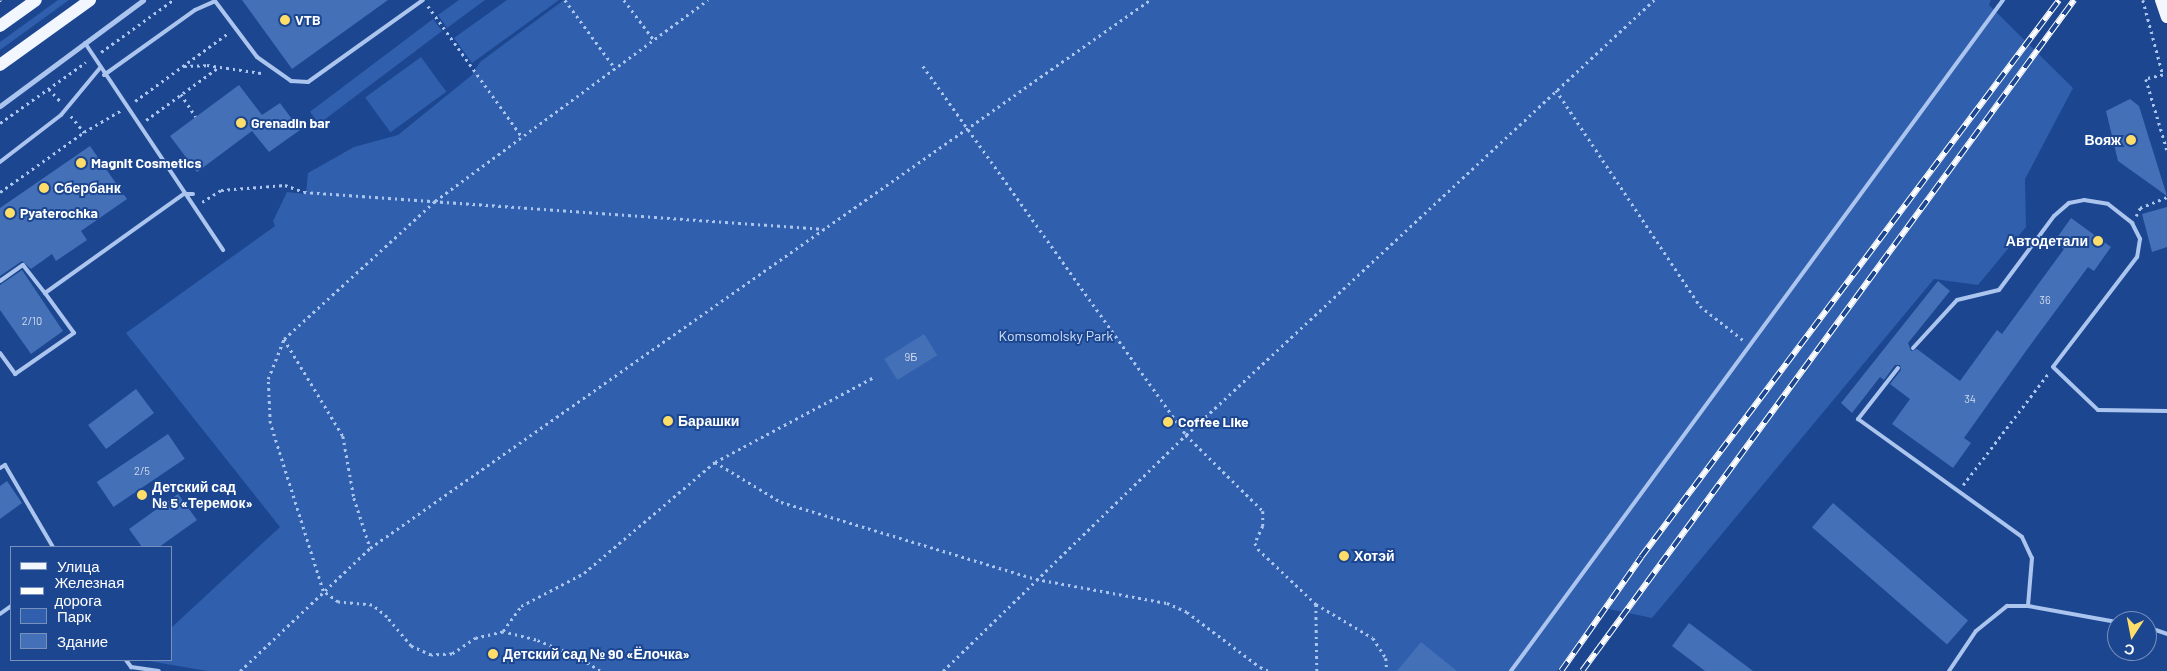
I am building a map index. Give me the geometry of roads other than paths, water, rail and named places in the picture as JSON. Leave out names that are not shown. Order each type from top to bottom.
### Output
[{"type":"main road","points":[[0,26],[36,0]]},
{"type":"main road","points":[[0,65],[90,0]]},
{"type":"main road","points":[[2161,0],[2167,18]]},
{"type":"street","points":[[0,106],[143,0]]},
{"type":"lane","points":[[104,75],[195,10],[216,1],[253,54],[284,76],[298,83],[314,79],[423,0]]},
{"type":"lane","points":[[1511,671],[2003,0]]},
{"type":"lane","points":[[85,43],[104,75],[223,250]]},
{"type":"lane","points":[[0,162],[61,115],[100,68]]},
{"type":"lane","points":[[45,293],[184,194],[192,194]]},
{"type":"lane","points":[[1913,348],[1957,300],[1999,290],[2054,216],[2070,203],[2084,200],[2108,204],[2132,223],[2140,239],[2137,257],[2053,367],[2098,410],[2167,411]]},
{"type":"lane","points":[[0,281],[23,265],[74,333],[15,374],[0,353]]},
{"type":"lane","points":[[1898,368],[1858,419],[2022,537],[2032,558],[2028,606]]},
{"type":"lane","points":[[0,468],[4,465],[52,546]]},
{"type":"lane","points":[[1949,671],[1982,626],[2007,606],[2028,606],[2107,620]]},
{"type":"lane","points":[[127,661],[131,668]]},
{"type":"lane","points":[[126,671],[131,668],[160,671]]},
{"type":"railway","points":[[1561,671],[1641,557],[2059,0]]},
{"type":"railway","points":[[1582,671],[2074,0]]},
{"type":"place","name":"VTB","points":[[285,20]]},
{"type":"place","name":"Grenadin bar","points":[[241,123]]},
{"type":"place","name":"Вояж","points":[[2131,140]]},
{"type":"place","name":"Magnit Cosmetics","points":[[81,163]]},
{"type":"place","name":"Сбербанк","points":[[44,188]]},
{"type":"place","name":"Pyaterochka","points":[[10,213]]},
{"type":"place","name":"Автодетали","points":[[2098,241]]},
{"type":"place","name":"Барашки","points":[[668,421]]},
{"type":"place","name":"Coffee Like","points":[[1168,422]]},
{"type":"place","name":"Детский сад № 5 «Теремок»","points":[[142,495]]},
{"type":"place","name":"Хотэй","points":[[1344,556]]},
{"type":"place","name":"Детский сад № 90 «Ёлочка»","points":[[493,654]]},
{"type":"park label","name":"Komsomolsky Park","points":[[1056,336]]}]
